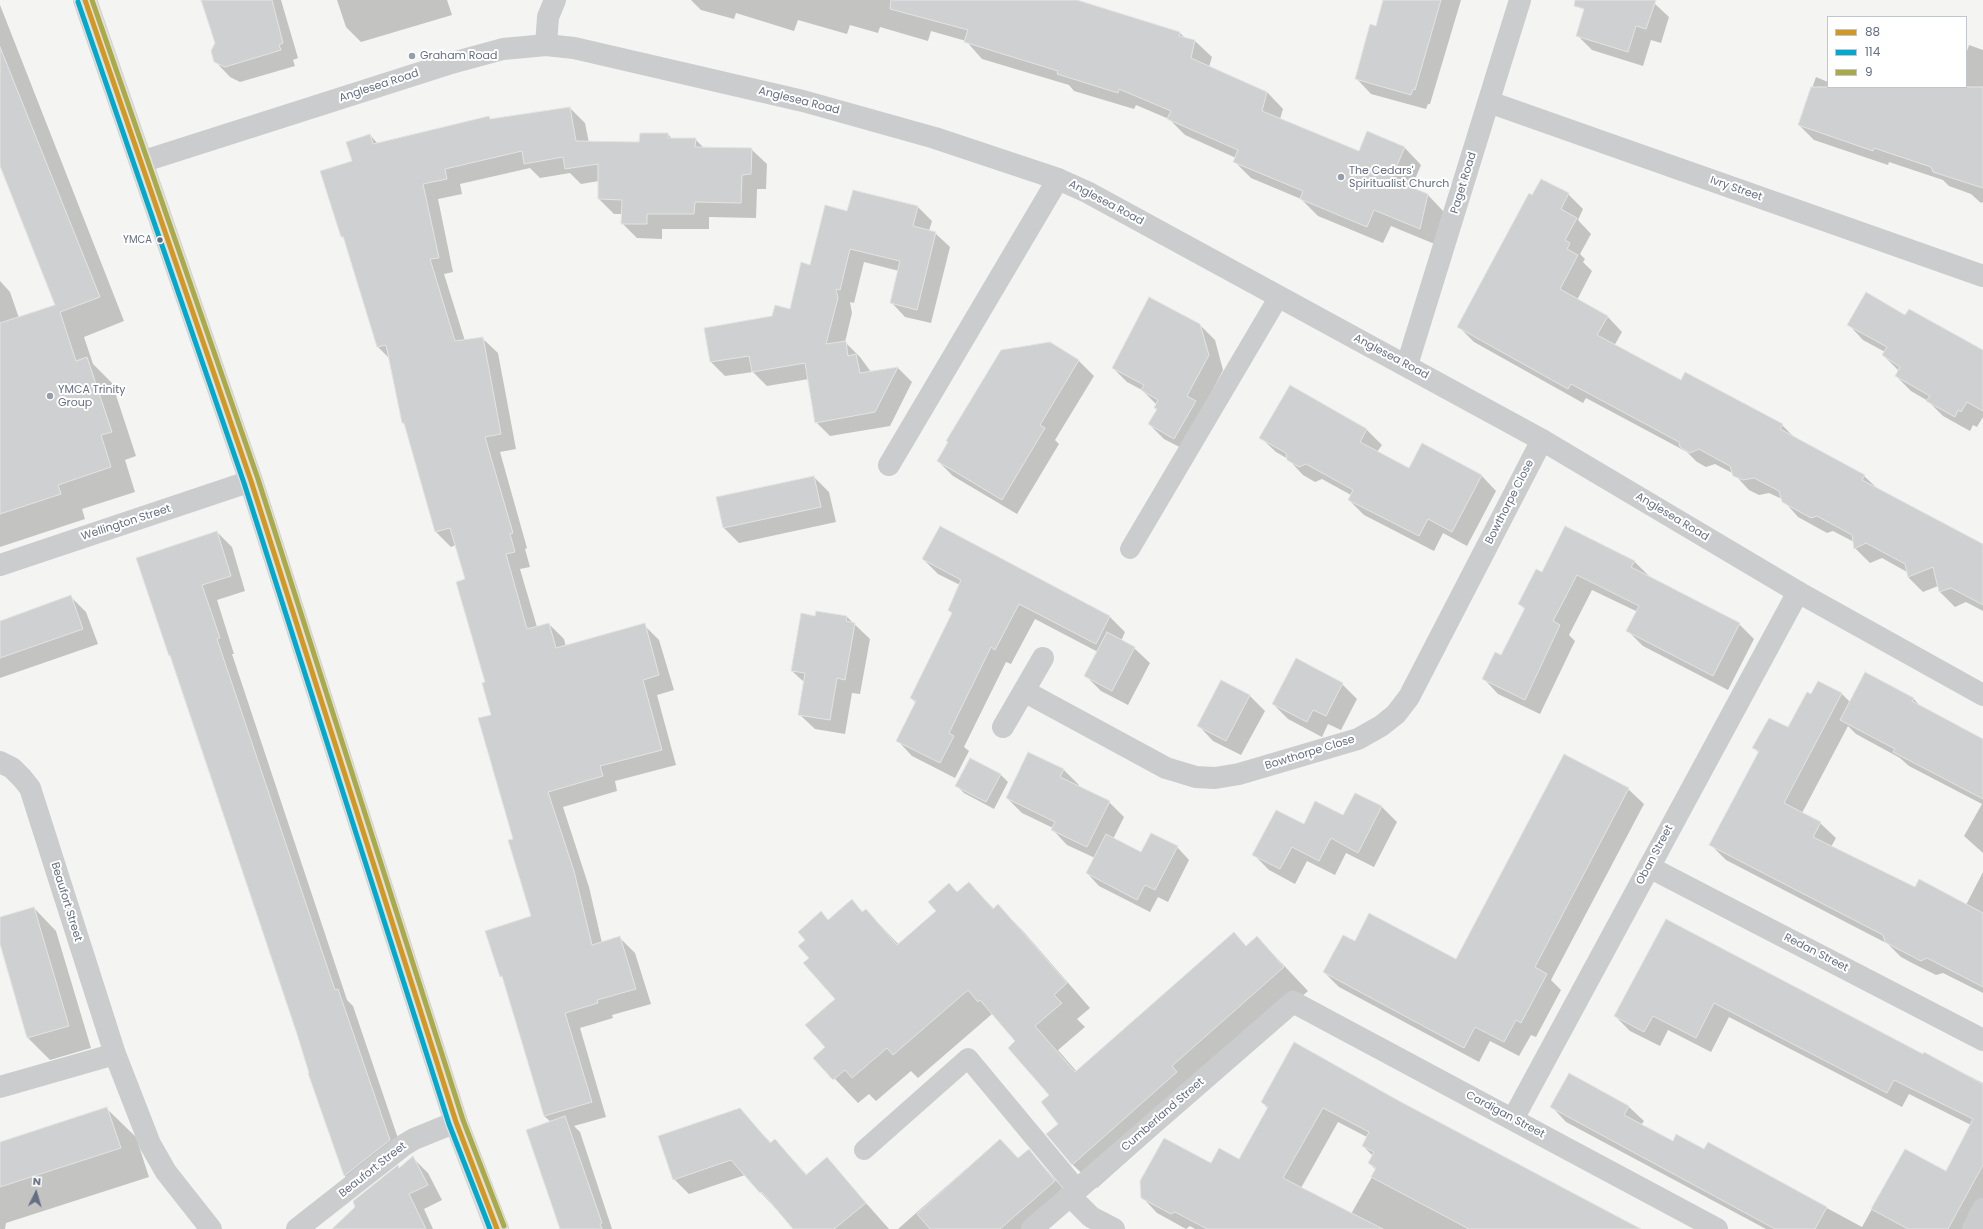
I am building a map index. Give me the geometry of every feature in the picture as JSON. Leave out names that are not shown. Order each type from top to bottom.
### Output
[{"type":"main road","points":[[84,0],[251,481],[456,1122],[497,1229]]},
{"type":"street","points":[[546,45],[548,17],[555,0]]},
{"type":"street","name":"Paget Road","points":[[1407,365],[1520,0]]},
{"type":"street","name":"Anglesea Road","points":[[141,162],[448,64],[504,49],[546,45],[574,48],[804,101],[935,138],[1058,178],[1088,192],[1278,298],[1407,365],[1542,440],[1798,592],[1983,695]]},
{"type":"street","name":"Ivry Street","points":[[1489,102],[1983,276]]},
{"type":"street","points":[[889,465],[1058,178]]},
{"type":"street","name":"Bowthorpe Close","points":[[1024,691],[1160,765],[1196,777],[1215,778],[1239,774],[1358,739],[1381,726],[1396,714],[1409,697],[1542,440]]},
{"type":"street","name":"Wellington Street","points":[[0,565],[251,481]]},
{"type":"street","name":"Oban Street","points":[[1512,1119],[1798,592]]},
{"type":"street","points":[[1003,727],[1043,658]]},
{"type":"street","name":"Beaufort Street","points":[[0,762],[12,768],[30,788],[114,1054],[156,1158],[210,1229]]},
{"type":"street","name":"Redan Street","points":[[1649,867],[1983,1040]]},
{"type":"street","name":"Cardigan Street","points":[[1293,1002],[1717,1229]]},
{"type":"street","name":"Cumberland Street","points":[[1032,1229],[1293,1002]]},
{"type":"street","points":[[0,1087],[114,1054]]},
{"type":"street","name":"Beaufort Street","points":[[297,1229],[404,1145],[414,1139],[456,1122]]},
{"type":"street","points":[[1074,1192],[1091,1217],[1114,1229]]},
{"type":"street","points":[[1973,1229],[1983,1209]]},
{"type":"lane","points":[[1130,549],[1278,298]]},
{"type":"lane","points":[[864,1150],[968,1058],[1074,1192]]},
{"type":"building","points":[[201,0],[272,0],[283,43],[279,45],[281,50],[225,67],[214,62],[211,51],[215,43]]},
{"type":"building","points":[[891,0],[1077,0],[1180,32],[1179,36],[1195,40],[1191,58],[1267,92],[1262,111],[1359,151],[1367,131],[1405,147],[1391,179],[1428,194],[1420,229],[1374,210],[1367,227],[1300,199],[1303,191],[1233,162],[1238,150],[1167,119],[1171,111],[1119,89],[1118,93],[1057,74],[1058,71],[964,42],[968,30],[890,9]]},
{"type":"building","points":[[1383,0],[1441,0],[1415,90],[1413,89],[1411,95],[1355,79],[1370,24],[1376,26]]},
{"type":"building","points":[[1575,0],[1656,0],[1646,29],[1636,26],[1628,52],[1576,36],[1584,9],[1574,6]]},
{"type":"building","name":"YMCA Trinity Group","points":[[0,47],[100,297],[60,312],[76,361],[87,357],[112,432],[101,435],[111,467],[58,485],[61,494],[0,514],[0,323],[55,305],[0,166]]},
{"type":"building","points":[[1811,87],[1983,87],[1983,188],[1933,172],[1931,167],[1874,148],[1873,151],[1798,125]]},
{"type":"building","points":[[570,107],[576,141],[639,142],[640,133],[668,133],[668,138],[696,138],[695,147],[752,148],[751,174],[742,175],[741,203],[695,202],[694,214],[647,214],[647,224],[621,224],[622,200],[598,199],[598,164],[565,169],[563,157],[524,164],[522,151],[445,169],[447,179],[423,184],[439,258],[430,259],[455,341],[483,337],[501,434],[485,437],[513,533],[510,534],[515,552],[506,554],[527,629],[549,623],[556,648],[645,623],[659,675],[643,680],[662,750],[600,766],[603,776],[548,792],[574,871],[592,945],[620,936],[636,989],[597,1000],[598,1003],[565,1013],[592,1102],[544,1116],[502,976],[500,977],[485,931],[531,916],[508,840],[513,839],[478,718],[491,715],[482,683],[485,682],[456,582],[465,579],[450,528],[435,532],[404,423],[402,423],[386,345],[377,347],[343,236],[341,237],[320,171],[352,161],[346,142],[370,134],[373,144],[489,116],[490,119]]},
{"type":"building","points":[[1541,179],[1569,193],[1561,209],[1577,218],[1565,240],[1570,243],[1567,249],[1578,255],[1560,289],[1608,316],[1597,335],[1681,380],[1685,372],[1783,424],[1780,429],[1865,475],[1862,480],[1983,544],[1983,605],[1951,588],[1939,592],[1933,567],[1908,577],[1905,564],[1866,543],[1854,549],[1852,535],[1817,516],[1811,518],[1782,502],[1779,491],[1754,478],[1743,480],[1733,476],[1730,466],[1699,449],[1690,453],[1680,447],[1679,442],[1571,384],[1568,389],[1457,327],[1529,193],[1532,195]]},
{"type":"building","points":[[853,190],[918,206],[913,226],[936,232],[917,310],[890,303],[900,261],[850,249],[840,290],[836,289],[838,298],[826,344],[846,341],[848,356],[856,354],[860,373],[898,367],[875,412],[815,423],[805,363],[752,372],[749,356],[710,362],[704,328],[772,316],[775,305],[790,309],[801,262],[810,265],[825,205],[847,211]]},
{"type":"building","points":[[1866,292],[1905,315],[1909,309],[1983,350],[1983,411],[1967,402],[1961,412],[1958,410],[1955,417],[1926,401],[1930,396],[1895,376],[1900,367],[1882,355],[1887,347],[1847,325]]},
{"type":"building","points":[[1149,297],[1200,324],[1209,355],[1187,396],[1196,401],[1174,439],[1148,424],[1157,409],[1154,408],[1158,400],[1141,390],[1144,385],[1112,368]]},
{"type":"building","points":[[1050,342],[1079,360],[1040,425],[1045,428],[1002,500],[937,461],[948,442],[946,441],[1001,350]]},
{"type":"building","points":[[1290,385],[1367,429],[1360,442],[1409,468],[1422,443],[1482,475],[1452,532],[1428,519],[1419,536],[1348,500],[1353,490],[1306,464],[1299,467],[1287,460],[1286,453],[1259,438]]},
{"type":"building","points":[[814,476],[821,507],[723,528],[716,497]]},
{"type":"building","points":[[940,526],[1110,616],[1096,644],[1019,604],[995,650],[991,647],[949,733],[954,736],[940,763],[896,741],[916,701],[910,698],[952,613],[948,610],[961,580],[922,559]]},
{"type":"building","points":[[1565,526],[1635,561],[1631,567],[1740,623],[1713,676],[1626,631],[1639,606],[1577,575],[1553,621],[1560,625],[1525,700],[1482,679],[1495,652],[1501,655],[1525,608],[1518,604],[1536,569],[1542,572]]},
{"type":"building","points":[[217,531],[231,576],[202,585],[220,638],[217,639],[335,990],[338,989],[390,1140],[344,1176],[308,1073],[297,1034],[170,655],[169,656],[136,558]]},
{"type":"building","points":[[71,595],[83,629],[0,658],[0,621]]},
{"type":"building","points":[[816,611],[847,616],[846,621],[855,623],[845,680],[837,678],[830,720],[798,715],[805,673],[791,671],[801,613],[815,616]]},
{"type":"building","points":[[1107,632],[1135,647],[1112,691],[1084,676]]},
{"type":"building","points":[[1296,658],[1343,683],[1326,716],[1313,710],[1307,722],[1272,704]]},
{"type":"building","points":[[1865,672],[1914,698],[1912,701],[1983,739],[1983,799],[1893,752],[1895,749],[1840,720]]},
{"type":"building","points":[[1221,680],[1250,695],[1226,741],[1197,726]]},
{"type":"building","points":[[1818,681],[1842,693],[1784,803],[1821,822],[1813,837],[1915,887],[1919,879],[1983,913],[1983,987],[1927,958],[1921,961],[1885,942],[1883,935],[1709,845],[1759,751],[1752,748],[1769,718],[1788,727],[1807,692],[1811,694]]},
{"type":"building","points":[[1028,752],[1064,769],[1060,777],[1110,801],[1087,847],[1051,830],[1055,822],[1006,798]]},
{"type":"building","points":[[1564,754],[1629,788],[1535,967],[1547,974],[1521,1023],[1516,1020],[1504,1042],[1475,1027],[1464,1048],[1323,972],[1343,935],[1355,941],[1369,913],[1456,959]]},
{"type":"building","points":[[970,758],[1001,774],[986,802],[955,786]]},
{"type":"building","points":[[1355,793],[1382,806],[1358,853],[1331,838],[1319,861],[1292,847],[1280,869],[1252,855],[1276,810],[1304,824],[1315,801],[1343,815]]},
{"type":"building","points":[[1151,833],[1178,846],[1155,890],[1145,885],[1137,900],[1086,873],[1106,834],[1141,852]]},
{"type":"building","points":[[969,882],[993,909],[998,904],[1067,983],[1054,995],[1062,1003],[1035,1026],[1075,1072],[1234,932],[1246,946],[1257,936],[1284,967],[1172,1066],[1177,1072],[1072,1165],[1046,1134],[1058,1124],[1041,1102],[1049,1095],[1008,1048],[1015,1041],[980,1000],[978,1002],[968,990],[893,1055],[887,1048],[852,1078],[845,1070],[833,1080],[813,1058],[825,1047],[805,1025],[835,999],[803,963],[809,958],[798,946],[805,940],[798,932],[821,911],[828,920],[852,899],[862,912],[866,909],[897,945],[936,911],[928,902],[949,883],[957,892]]},
{"type":"building","points":[[34,907],[69,1026],[27,1038],[0,944],[0,917]]},
{"type":"building","points":[[1666,919],[1983,1084],[1983,1165],[1948,1229],[1908,1229],[1871,1209],[1905,1149],[1946,1171],[1973,1119],[1894,1080],[1887,1093],[1714,1003],[1696,1038],[1653,1016],[1644,1032],[1614,1016]]},
{"type":"building","points":[[1294,1042],[1401,1102],[1641,1229],[1469,1229],[1371,1177],[1376,1168],[1368,1163],[1374,1152],[1362,1146],[1369,1132],[1323,1108],[1283,1178],[1383,1229],[1207,1229],[1175,1212],[1171,1214],[1141,1198],[1140,1181],[1164,1138],[1211,1163],[1219,1148],[1239,1159],[1268,1107],[1261,1102]]},
{"type":"building","points":[[1569,1073],[1629,1106],[1624,1115],[1673,1141],[1676,1134],[1704,1149],[1708,1142],[1827,1207],[1815,1229],[1775,1229],[1550,1107]]},
{"type":"building","points":[[107,1107],[121,1148],[0,1187],[0,1142]]},
{"type":"building","points":[[740,1108],[770,1143],[775,1139],[806,1175],[827,1157],[866,1203],[834,1229],[793,1229],[762,1192],[760,1193],[731,1160],[673,1180],[658,1136]]},
{"type":"building","points":[[565,1116],[602,1223],[600,1224],[602,1229],[560,1229],[526,1130]]},
{"type":"building","points":[[1000,1139],[1018,1158],[1029,1149],[1055,1181],[1000,1229],[930,1229],[917,1214]]},
{"type":"building","points":[[413,1156],[428,1185],[409,1194],[426,1229],[332,1229],[355,1207],[353,1201],[398,1165],[399,1168]]},
{"type":"transit line","name":"88","points":[[85,0],[251,481],[456,1122],[497,1229]]},
{"type":"transit line","name":"9","points":[[92,0],[258,479],[463,1120],[504,1226]]},
{"type":"transit line","name":"114","points":[[78,2],[244,483],[449,1124],[490,1229]]},
{"type":"place","name":"Graham Road","points":[[412,56]]},
{"type":"place","name":"The Cedars' Spiritualist Church","points":[[1341,177]]},
{"type":"place","name":"YMCA","points":[[160,240]]},
{"type":"place","name":"YMCA Trinity Group","points":[[50,396]]}]
